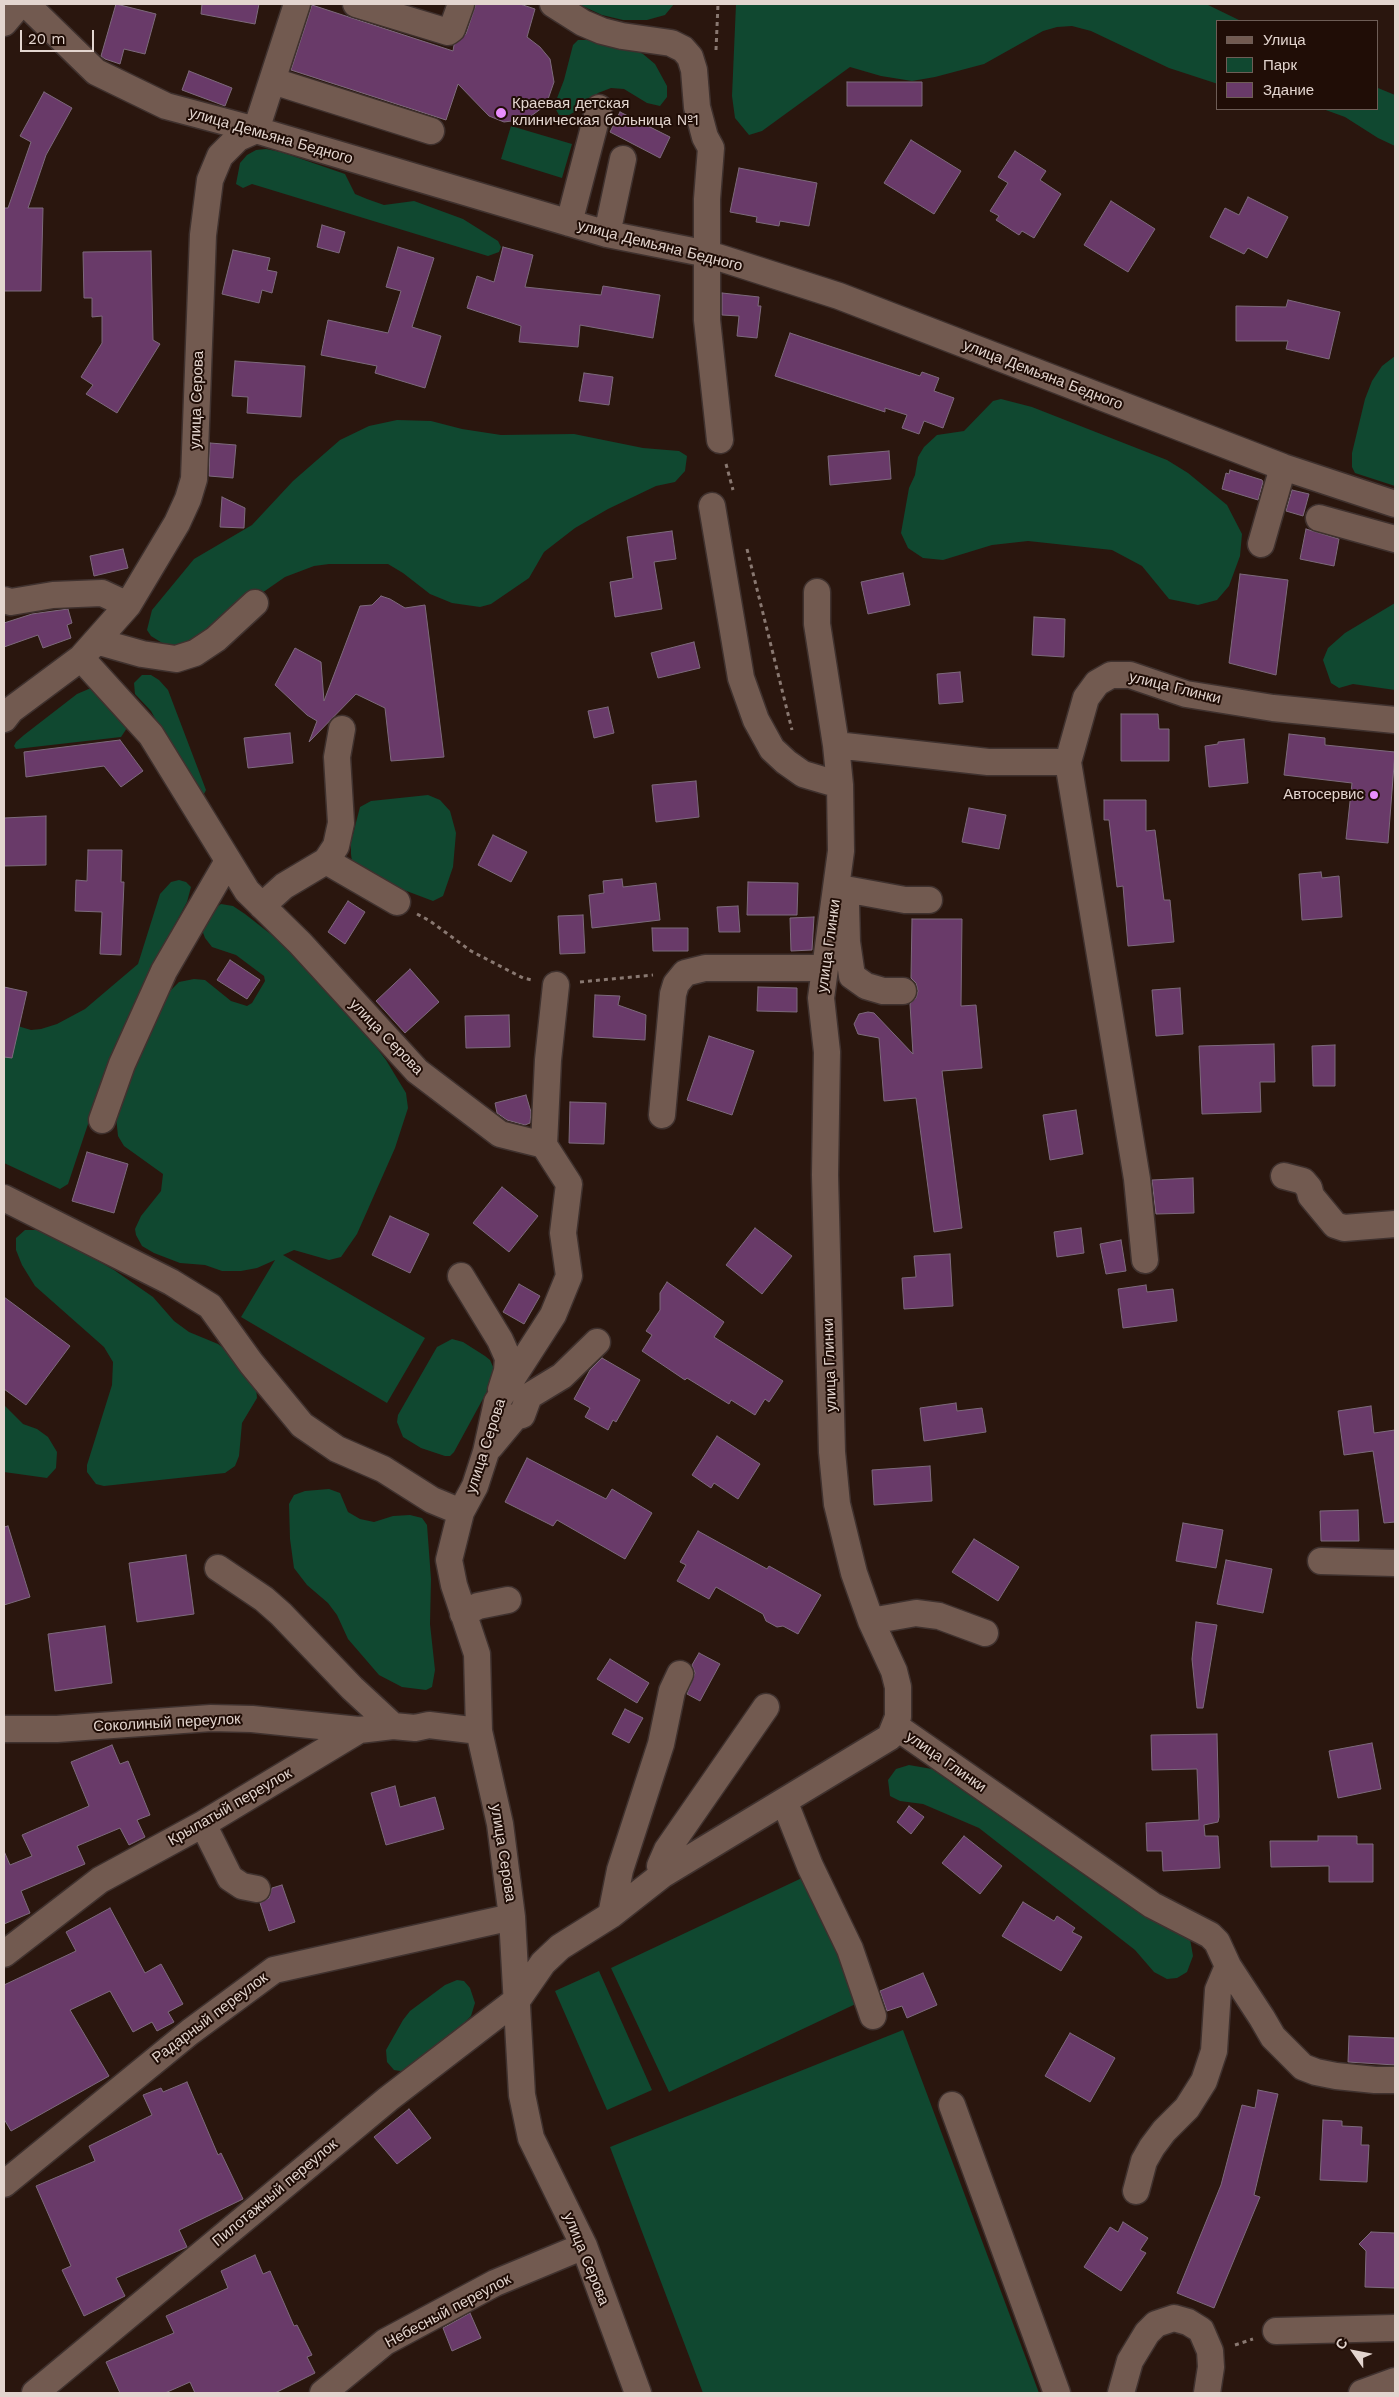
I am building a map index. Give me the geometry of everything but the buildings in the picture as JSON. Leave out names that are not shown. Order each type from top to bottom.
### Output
[{"type":"street","points":[[4,23],[20,4]]},
{"type":"street","name":"улица Демьяна Бедного","points":[[26,4],[96,72],[166,106],[256,130],[607,234],[708,254],[839,296],[1283,468],[1395,504]]},
{"type":"street","points":[[256,130],[297,4]]},
{"type":"street","points":[[356,4],[448,32],[452,29],[461,4]]},
{"type":"street","points":[[553,4],[583,23],[622,36],[671,43],[683,49],[690,57],[694,70],[697,107],[705,137],[711,148],[707,199],[707,320],[720,440]]},
{"type":"street","points":[[273,81],[431,131]]},
{"type":"street","points":[[570,223],[599,108]]},
{"type":"street","name":"улица Серова","points":[[8,714],[89,650],[128,606],[188,499],[194,479],[202,235],[210,180],[220,156],[238,138],[256,130]]},
{"type":"street","points":[[607,234],[623,159]]},
{"type":"street","points":[[1261,544],[1283,468]]},
{"type":"street","points":[[723,501],[741,678],[756,720],[772,749],[786,762],[803,774],[840,785]]},
{"type":"street","points":[[1319,518],[1395,539]]},
{"type":"street","name":"улица Глинки","points":[[817,592],[818,624],[840,785],[841,888],[823,968],[821,998],[827,1052],[825,1175],[833,1460],[837,1504],[854,1573],[871,1620],[894,1671],[898,1687],[898,1717],[895,1726],[1152,1905],[1210,1935],[1217,1942],[1228,1966],[1273,2037],[1303,2067],[1336,2076],[1395,2080]]},
{"type":"street","points":[[4,600],[12,602],[53,595],[102,593],[128,606]]},
{"type":"street","points":[[89,650],[176,659],[195,653],[216,639],[255,603]]},
{"type":"street","name":"улица Серова","points":[[89,650],[151,735],[247,892],[300,943],[417,1072],[500,1134],[544,1145],[569,1184],[563,1233],[569,1276],[554,1315],[497,1402],[486,1452],[475,1486],[461,1512],[449,1560],[476,1654],[478,1732],[500,1824],[512,1917],[522,2096],[532,2138],[584,2246],[638,2393]]},
{"type":"street","name":"улица Глинки","points":[[1145,1260],[1138,1179],[1068,762],[1086,698],[1097,682],[1111,675],[1130,675],[1186,694],[1273,708],[1395,720]]},
{"type":"street","points":[[262,906],[284,886],[326,861],[336,846],[341,823],[337,757],[342,729]]},
{"type":"street","points":[[836,745],[988,762],[1068,762]]},
{"type":"street","points":[[102,1120],[122,1064],[164,971],[228,861]]},
{"type":"street","points":[[326,861],[397,902]]},
{"type":"street","points":[[903,991],[884,991],[866,986],[852,976],[841,888],[905,900],[929,900]]},
{"type":"street","points":[[662,1114],[673,994],[676,984],[685,972],[705,968],[823,968]]},
{"type":"street","points":[[544,1145],[548,1060],[556,985]]},
{"type":"street","points":[[1284,1176],[1303,1181],[1309,1188],[1311,1196],[1335,1225],[1344,1228],[1395,1224]]},
{"type":"street","points":[[4,1198],[171,1282],[210,1306],[251,1363],[302,1425],[337,1449],[383,1469],[432,1500],[461,1512]]},
{"type":"street","points":[[461,1276],[500,1340],[508,1358],[507,1371],[497,1402]]},
{"type":"street","points":[[486,1452],[515,1417],[522,1415],[529,1396],[562,1376],[597,1342]]},
{"type":"street","points":[[1321,1561],[1395,1563]]},
{"type":"street","points":[[218,1568],[264,1599],[281,1614],[352,1688],[393,1726]]},
{"type":"street","points":[[463,1614],[478,1606],[508,1600]]},
{"type":"street","points":[[871,1620],[916,1613],[939,1616],[984,1633]]},
{"type":"street","points":[[610,1915],[620,1870],[660,1744],[672,1691],[680,1674]]},
{"type":"street","points":[[662,1875],[660,1866],[667,1850],[766,1707]]},
{"type":"street","name":"Соколиный переулок","points":[[4,1729],[57,1729],[211,1718],[252,1719],[359,1730]]},
{"type":"street","name":"Крылатый переулок","points":[[4,1954],[100,1880],[203,1824],[359,1730],[393,1726],[415,1728],[429,1726],[478,1732]]},
{"type":"street","name":"Пилотажный переулок","points":[[35,2393],[388,2099],[518,1999],[543,1963],[560,1947],[610,1915],[662,1875],[785,1802],[846,1763],[880,1745],[890,1737],[895,1726]]},
{"type":"street","points":[[785,1802],[810,1866],[850,1949],[873,2016]]},
{"type":"street","points":[[203,1824],[230,1878],[242,1886],[257,1889]]},
{"type":"street","name":"Радарный переулок","points":[[4,2184],[190,2032],[274,1970],[512,1917]]},
{"type":"street","points":[[1136,2190],[1144,2161],[1152,2147],[1164,2130],[1187,2108],[1204,2081],[1214,2051],[1218,1990],[1228,1966]]},
{"type":"street","points":[[952,2105],[1057,2393]]},
{"type":"street","name":"Небесный переулок","points":[[323,2393],[385,2342],[495,2283],[584,2246]]},
{"type":"street","points":[[1121,2393],[1130,2361],[1147,2333],[1156,2324],[1174,2318],[1188,2322],[1205,2340],[1211,2367],[1206,2393]]},
{"type":"street","points":[[1276,2331],[1395,2328]]},
{"type":"street","points":[[1362,2393],[1395,2381]]},
{"type":"path","points":[[720,440],[723,501]]},
{"type":"path","points":[[746,545],[794,736]]},
{"type":"path","points":[[397,902],[430,921],[471,951],[523,978],[556,985],[609,978],[685,972]]},
{"type":"path","points":[[1205,2340],[1235,2345],[1276,2331]]},
{"type":"green space","points":[[578,4],[674,4],[665,15],[647,20],[623,20],[602,15]]},
{"type":"green space","points":[[736,4],[1206,4],[1239,20],[1216,20],[1216,83],[1169,68],[1091,31],[1072,26],[1057,27],[1043,31],[984,64],[935,77],[912,81],[881,76],[850,67],[762,131],[749,135],[735,118],[732,96]]},
{"type":"green space","points":[[578,40],[597,40],[624,44],[643,54],[655,64],[667,86],[667,97],[660,106],[647,103],[624,89],[611,88],[598,93],[587,105],[569,115],[559,115],[554,106],[564,80],[573,45]]},
{"type":"green space","points":[[1379,88],[1395,95],[1395,146],[1378,138],[1345,117],[1326,110],[1379,110]]},
{"type":"green space","points":[[511,126],[572,144],[562,178],[501,159]]},
{"type":"green space","points":[[266,149],[281,152],[345,174],[355,194],[367,199],[384,205],[414,201],[463,219],[498,241],[501,247],[499,252],[488,256],[252,184],[243,188],[236,184],[240,163],[247,155],[256,150]]},
{"type":"green space","points":[[1395,356],[1395,486],[1355,473],[1352,467],[1352,453],[1365,399],[1372,381],[1382,366]]},
{"type":"green space","points":[[1001,399],[1032,407],[1167,460],[1188,473],[1227,505],[1242,534],[1240,556],[1229,586],[1217,600],[1198,605],[1169,599],[1142,566],[1112,550],[1028,541],[992,545],[943,560],[923,558],[908,548],[901,533],[909,488],[915,475],[918,457],[924,447],[937,435],[964,431],[993,401]]},
{"type":"green space","points":[[397,420],[431,421],[462,429],[501,435],[574,434],[643,448],[679,451],[687,456],[685,471],[675,482],[656,486],[608,509],[575,528],[544,552],[529,578],[491,604],[480,607],[452,603],[430,594],[388,564],[329,564],[314,566],[285,577],[187,645],[167,646],[151,636],[147,630],[152,610],[194,559],[252,525],[293,481],[340,440],[369,426]]},
{"type":"green space","points":[[1395,603],[1395,690],[1353,684],[1339,688],[1331,683],[1323,660],[1328,648],[1345,633]]},
{"type":"green space","points":[[142,675],[151,675],[159,680],[168,690],[206,790],[204,794],[200,794],[188,780],[151,711],[135,694],[134,683]]},
{"type":"green space","points":[[91,688],[123,717],[127,728],[121,737],[16,749],[14,746],[16,742],[24,735],[77,694]]},
{"type":"green space","points":[[428,795],[440,800],[450,811],[456,833],[453,867],[443,896],[433,901],[396,887],[352,862],[351,854],[351,842],[360,807],[371,801]]},
{"type":"green space","points":[[179,880],[186,882],[191,887],[187,902],[152,967],[110,1058],[68,1184],[60,1189],[4,1163],[4,1025],[11,1024],[31,1030],[41,1029],[57,1024],[85,1009],[138,964],[160,894],[171,882]]},
{"type":"green space","points":[[221,904],[233,906],[245,914],[305,961],[338,997],[386,1060],[406,1093],[408,1108],[395,1148],[357,1234],[341,1257],[329,1260],[294,1250],[283,1255],[425,1338],[387,1403],[241,1317],[275,1260],[257,1268],[241,1271],[222,1271],[205,1265],[180,1263],[154,1253],[142,1246],[136,1235],[135,1229],[141,1216],[161,1191],[163,1174],[124,1146],[118,1136],[116,1117],[133,1069],[166,995],[179,982],[194,979],[205,980],[231,1001],[247,1006],[252,1003],[265,981],[264,976],[236,955],[212,947],[205,938],[202,930],[210,912]]},
{"type":"green space","points":[[25,1230],[37,1230],[53,1236],[114,1270],[153,1297],[174,1321],[189,1332],[218,1344],[231,1354],[256,1387],[257,1398],[242,1423],[239,1456],[235,1466],[225,1473],[104,1486],[96,1484],[87,1472],[87,1465],[112,1385],[113,1362],[104,1347],[35,1286],[22,1265],[16,1250],[16,1238]]},
{"type":"green space","points":[[452,1339],[463,1342],[485,1356],[490,1360],[494,1369],[491,1384],[454,1452],[450,1456],[445,1456],[421,1448],[403,1437],[397,1422],[398,1415],[437,1347]]},
{"type":"green space","points":[[4,1405],[23,1424],[37,1429],[48,1437],[57,1452],[56,1468],[47,1478],[4,1472]]},
{"type":"green space","points":[[329,1489],[340,1493],[348,1512],[360,1519],[374,1522],[393,1516],[410,1515],[422,1518],[427,1525],[431,1579],[430,1624],[435,1670],[432,1687],[426,1690],[402,1687],[379,1675],[348,1639],[337,1615],[328,1603],[307,1585],[294,1568],[290,1539],[289,1504],[294,1495],[305,1491]]},
{"type":"green space","points":[[909,1765],[932,1769],[1107,1891],[1190,1939],[1193,1956],[1187,1972],[1177,1978],[1167,1979],[1154,1972],[1135,1950],[979,1828],[923,1804],[900,1801],[890,1796],[888,1780],[896,1769]]},
{"type":"green space","points":[[804,1877],[862,2001],[669,2092],[611,1968]]},
{"type":"green space","points":[[599,1971],[652,2090],[607,2110],[555,1991]]},
{"type":"green space","points":[[457,1980],[464,1981],[470,1988],[475,2003],[471,2016],[406,2072],[394,2070],[387,2062],[386,2050],[403,2020],[410,2011],[445,1985]]},
{"type":"green space","points":[[903,2030],[1039,2393],[703,2393],[610,2147]]},
{"type":"place","name":"Краевая детская клиническая больница №1","points":[[501,113]]},
{"type":"place","name":"Автосервис","points":[[1374,795]]}]
